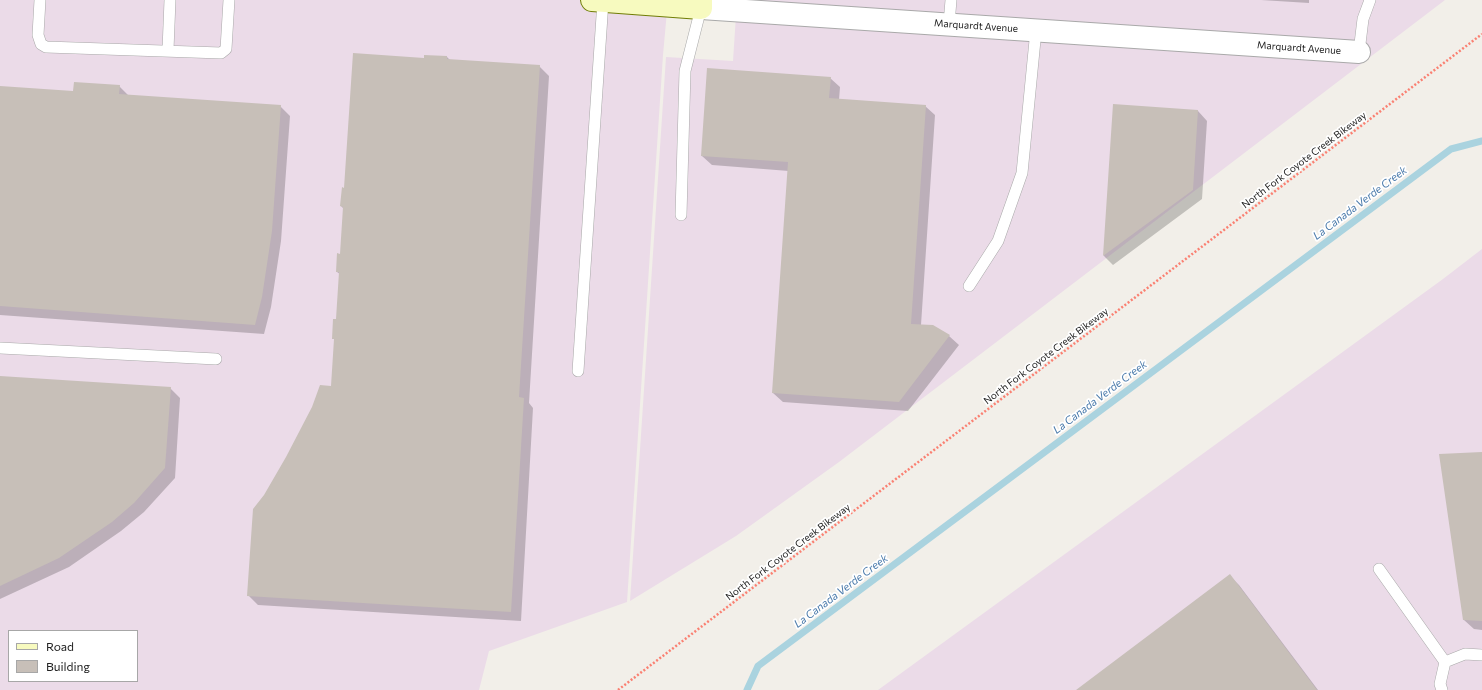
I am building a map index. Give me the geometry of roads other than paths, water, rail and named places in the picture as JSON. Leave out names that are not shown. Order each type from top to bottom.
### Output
[{"type":"street","name":"Marquardt Avenue","points":[[598,0],[784,7],[949,24],[1359,52]]},
{"type":"lane","points":[[40,0],[38,35],[41,44],[46,47],[168,50],[221,54],[226,50],[229,0]]},
{"type":"lane","points":[[168,50],[170,0]]},
{"type":"lane","points":[[578,371],[598,0]]},
{"type":"lane","points":[[949,24],[950,0]]},
{"type":"lane","points":[[1359,52],[1363,19],[1370,0]]},
{"type":"lane","points":[[681,215],[685,71],[701,4]]},
{"type":"lane","points":[[969,286],[998,241],[1022,173],[1036,30]]},
{"type":"lane","points":[[0,348],[216,359]]},
{"type":"lane","points":[[1379,569],[1445,662],[1440,684],[1442,690]]},
{"type":"lane","points":[[1445,662],[1465,654],[1482,655]]},
{"type":"waterway","name":"La Canada Verde Creek","points":[[747,690],[758,666],[1451,149],[1482,141]]}]
